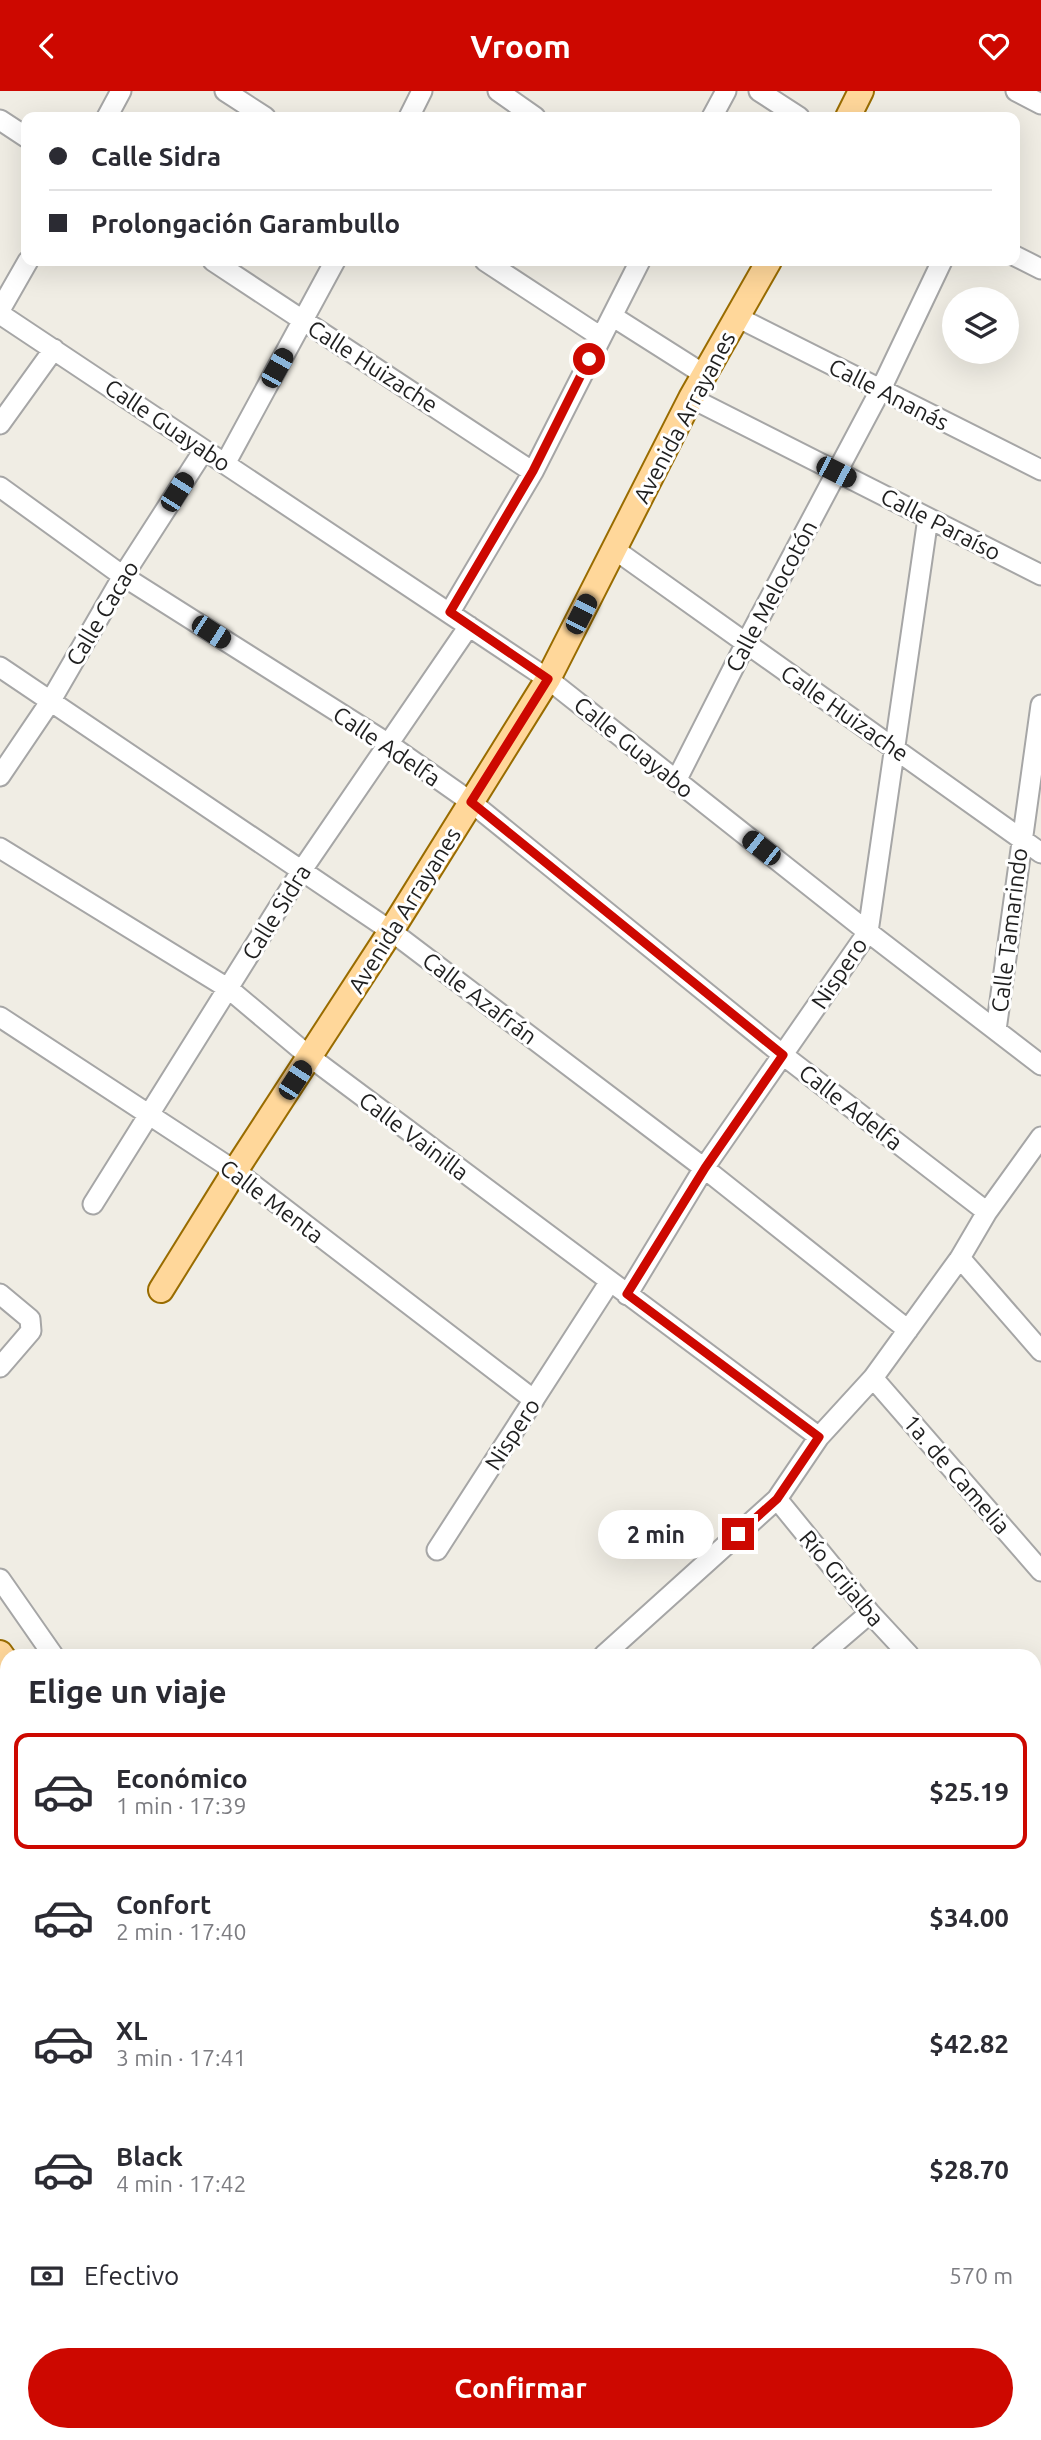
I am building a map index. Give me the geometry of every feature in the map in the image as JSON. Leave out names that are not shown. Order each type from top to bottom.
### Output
[{"type":"main road","points":[[850,112],[861,91]]},
{"type":"main road","name":"Avenida Arrayanes","points":[[161,1290],[391,931],[548,679],[691,398],[737,317],[760,266]]},
{"type":"street","points":[[110,112],[121,91]]},
{"type":"street","points":[[225,91],[257,112]]},
{"type":"street","points":[[411,112],[422,91]]},
{"type":"street","points":[[498,91],[528,112]]},
{"type":"street","points":[[715,112],[726,91]]},
{"type":"street","points":[[759,91],[791,112]]},
{"type":"street","points":[[0,120],[21,134]]},
{"type":"street","points":[[1020,258],[1041,269]]},
{"type":"street","points":[[0,312],[25,266]]},
{"type":"street","name":"Calle Huizache","points":[[221,266],[533,471]]},
{"type":"street","points":[[225,464],[332,266]]},
{"type":"street","points":[[493,266],[601,337]]},
{"type":"street","points":[[450,612],[533,471],[637,266]]},
{"type":"street","name":"Calle Melocotón","points":[[676,781],[881,390],[940,266]]},
{"type":"street","name":"Calle Guayabo","points":[[0,312],[548,679],[1041,1065]]},
{"type":"street","points":[[612,316],[705,375]]},
{"type":"street","name":"Calle Ananás","points":[[737,317],[1041,470]]},
{"type":"street","points":[[0,424],[54,349]]},
{"type":"street","name":"Calle Paraíso","points":[[691,398],[1041,575]]},
{"type":"street","name":"Calle Cacao","points":[[0,776],[50,702],[123,576],[204,450]]},
{"type":"street","name":"Calle Adelfa","points":[[0,487],[123,576],[387,743],[471,802],[783,1055],[987,1212]]},
{"type":"street","name":"Nispero","points":[[627,1294],[705,1168],[868,932],[929,518]]},
{"type":"street","name":"Calle Huizache","points":[[614,549],[1041,853]]},
{"type":"street","name":"Calle Sidra","points":[[93,1204],[302,870],[469,626]]},
{"type":"street","name":"Calle Azafrán","points":[[0,667],[391,931],[705,1168],[908,1330]]},
{"type":"street","name":"Calle Tamarindo","points":[[996,1030],[1041,705]]},
{"type":"street","name":"Calle Vainilla","points":[[0,848],[229,989],[310,1057],[609,1283],[819,1437]]},
{"type":"street","name":"Calle Menta","points":[[1,1020],[235,1171],[534,1400]]},
{"type":"street","points":[[611,1649],[777,1499],[819,1437],[873,1378],[960,1258],[987,1212],[1041,1137]]},
{"type":"street","points":[[960,1258],[1041,1350]]},
{"type":"street","name":"Nispero","points":[[437,1550],[609,1283]]},
{"type":"street","points":[[0,1294],[30,1318],[31,1331],[0,1367]]},
{"type":"street","name":"1a. de Camelia","points":[[873,1378],[1041,1571]]},
{"type":"street","name":"Río Grijalba","points":[[777,1499],[870,1613],[903,1649]]},
{"type":"street","points":[[0,1579],[49,1649]]},
{"type":"street","points":[[828,1649],[870,1613]]},
{"type":"route","points":[[589,359],[533,471],[450,612],[548,679],[471,802],[783,1055],[705,1168],[627,1294],[819,1437],[777,1499],[738,1534]]}]
